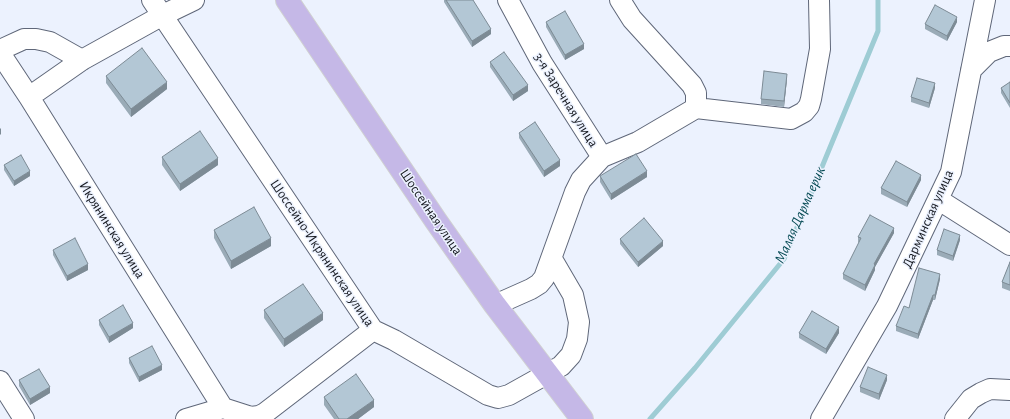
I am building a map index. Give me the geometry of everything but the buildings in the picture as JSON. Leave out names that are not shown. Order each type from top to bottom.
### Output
[{"type":"main road","name":"Шоссейная улица","points":[[287,0],[436,221],[495,305],[582,419]]},
{"type":"street","points":[[29,97],[158,7],[194,0]]},
{"type":"street","name":"3-я Заречная улица","points":[[495,305],[539,284],[544,278],[575,192],[581,180],[602,157],[542,63],[508,0]]},
{"type":"street","points":[[620,0],[632,20],[692,85],[696,93],[696,108]]},
{"type":"street","points":[[602,157],[638,142],[696,108],[791,119],[804,112],[809,106],[811,99],[820,49],[819,0]]},
{"type":"street","name":"Дарминская улица","points":[[821,419],[887,306],[939,200],[951,172],[985,0]]},
{"type":"street","name":"Шоссейно-Икрянинская улица","points":[[158,7],[373,330],[394,340],[488,395],[498,398],[509,395],[548,375],[561,366],[571,356],[577,339],[579,322],[573,295],[552,259]]},
{"type":"street","points":[[0,50],[24,40],[36,39],[50,42],[82,60]]},
{"type":"street","points":[[971,70],[989,52],[1004,46],[1010,46]]},
{"type":"street","name":"Икрянинская улица","points":[[0,53],[223,408]]},
{"type":"street","points":[[939,200],[1010,245]]},
{"type":"street","points":[[186,419],[223,408],[251,417],[259,416],[265,413],[373,330]]},
{"type":"street","points":[[0,381],[24,419]]},
{"type":"street","points":[[955,419],[971,399],[981,393],[990,390],[1010,390]]},
{"type":"waterway","name":"Малая Дарма ерик","points":[[650,419],[695,368],[784,259],[878,31],[878,0]]}]
